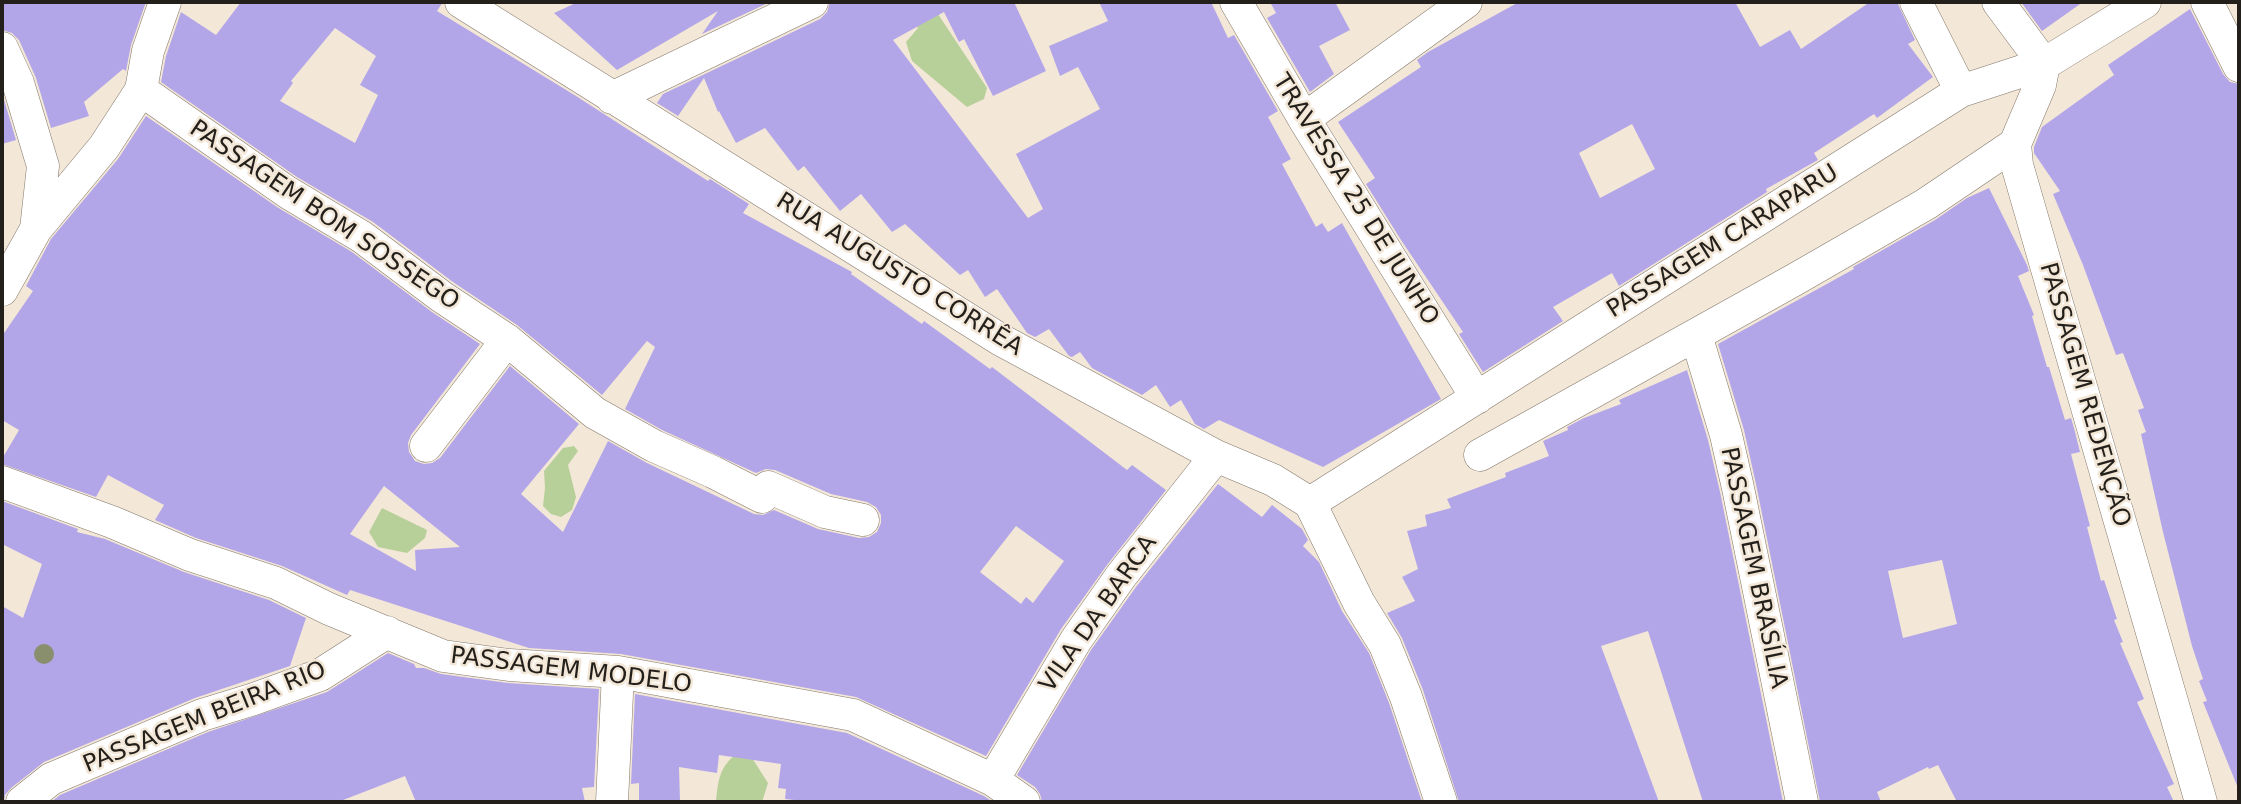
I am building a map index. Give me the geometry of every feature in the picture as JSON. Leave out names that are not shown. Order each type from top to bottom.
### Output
[{"type":"street","points":[[2,290],[36,229],[104,147],[141,90],[148,51],[165,2]]},
{"type":"street","name":"RUA AUGUSTO CORRÊA","points":[[461,2],[1001,340],[1216,456],[1273,480],[1310,503]]},
{"type":"street","points":[[612,98],[811,2]]},
{"type":"street","name":"TRAVESSA 25 DE JUNHO","points":[[1236,2],[1304,119],[1477,398]]},
{"type":"street","points":[[1304,119],[1466,2]]},
{"type":"street","points":[[1916,2],[1961,91]]},
{"type":"street","points":[[1480,455],[1926,204],[2015,144],[2040,85],[2044,64],[1998,2]]},
{"type":"street","name":"PASSAGEM CARAPARU","points":[[1310,503],[1961,91],[2044,64],[2145,2]]},
{"type":"street","points":[[2207,2],[2239,66]]},
{"type":"street","points":[[2,48],[18,83],[43,166],[36,229]]},
{"type":"street","name":"PASSAGEM BOM SOSSEGO","points":[[141,90],[287,192],[362,237],[442,297],[507,340],[595,413],[654,446],[713,471],[762,497],[768,487],[825,512],[847,519],[863,520]]},
{"type":"street","name":"PASSAGEM REDENÇÃO","points":[[2015,144],[2017,165],[2201,802]]},
{"type":"street","name":"PASSAGEM BRASÍLIA","points":[[1696,335],[1726,435],[1802,802]]},
{"type":"street","points":[[426,446],[507,340]]},
{"type":"street","name":"VILA DA BARCA","points":[[993,780],[1076,640],[1121,576],[1216,456]]},
{"type":"street","name":"PASSAGEM MODELO","points":[[2,482],[112,522],[190,555],[276,583],[328,609],[443,656],[509,665],[618,672],[853,715],[993,780],[1024,802]]},
{"type":"street","points":[[1310,503],[1359,603],[1384,645],[1406,697],[1441,802]]},
{"type":"street","name":"PASSAGEM BEIRA RIO","points":[[22,802],[51,779],[189,720],[320,675],[387,632]]},
{"type":"street","points":[[612,802],[618,672]]},
{"type":"green space","points":[[901,2],[930,2],[987,88],[984,99],[967,107],[912,61],[906,42],[918,28]]},
{"type":"green space","points":[[574,446],[578,451],[568,465],[576,497],[572,510],[561,517],[551,514],[543,506],[544,471],[563,448]]},
{"type":"green space","points":[[382,508],[427,530],[425,538],[407,553],[378,547],[369,532]]},
{"type":"green space","points":[[736,754],[752,758],[768,783],[762,802],[716,802],[720,775]]},
{"type":"building","points":[[2,2],[146,2],[131,45],[126,71],[123,69],[84,102],[89,116],[51,128],[36,78],[19,40],[12,33],[2,30]]},
{"type":"building","points":[[241,2],[443,2],[437,11],[749,204],[743,213],[852,272],[851,274],[922,324],[924,321],[990,369],[992,367],[1127,470],[1132,465],[1166,490],[1061,629],[986,756],[856,697],[621,654],[529,648],[350,590],[347,595],[282,566],[196,538],[155,520],[164,505],[108,475],[96,497],[2,464],[2,459],[19,430],[2,420],[2,336],[33,291],[26,286],[51,239],[118,159],[146,116],[277,207],[352,252],[480,344],[411,435],[409,452],[415,461],[424,464],[440,458],[510,366],[579,424],[521,494],[563,532],[608,441],[647,463],[754,514],[763,515],[774,510],[818,529],[859,538],[869,537],[877,532],[881,515],[876,507],[867,502],[831,494],[775,470],[766,469],[756,473],[662,430],[625,409],[655,347],[647,341],[602,395],[517,325],[453,282],[373,222],[297,177],[161,82],[166,56],[181,12],[216,35]],"holes":[[[335,28],[376,56],[360,85],[378,95],[355,143],[280,101],[293,83],[291,81]],[[384,486],[460,547],[415,550],[416,571],[350,534]],[[1016,526],[1064,561],[1033,603],[1026,597],[1021,604],[980,572]]]},
{"type":"building","points":[[578,2],[770,2],[702,34],[718,11],[617,70],[554,13]]},
{"type":"building","points":[[830,2],[1014,2],[1046,71],[993,96],[964,39],[959,42],[944,12],[893,40],[1028,218],[1043,209],[1016,154],[1100,109],[1078,67],[1060,76],[1049,46],[1108,21],[1099,2],[1211,2],[1228,38],[1234,35],[1278,111],[1268,117],[1291,159],[1282,164],[1316,227],[1322,223],[1328,232],[1342,223],[1441,399],[1323,467],[1219,420],[1204,429],[1195,424],[1181,400],[1170,407],[1156,385],[1142,395],[1092,368],[1080,352],[1069,356],[1049,329],[1035,337],[1027,333],[997,289],[985,297],[968,270],[960,275],[905,224],[892,232],[861,194],[840,211],[804,166],[798,171],[765,128],[736,143],[718,112],[704,78],[678,116],[657,103],[663,94],[820,19],[827,12]]},
{"type":"building","points":[[1270,2],[1335,2],[1350,30],[1319,46],[1334,74],[1310,92],[1267,18],[1276,13]]},
{"type":"building","points":[[1519,2],[1735,2],[1760,47],[1790,30],[1801,49],[1870,2],[1897,2],[1915,40],[1908,44],[1933,77],[1877,118],[1874,114],[1814,153],[1818,160],[1766,189],[1767,192],[1619,286],[1612,273],[1553,307],[1563,321],[1483,372],[1459,334],[1463,332],[1366,184],[1375,178],[1338,122],[1421,67],[1417,60]],"holes":[[[1632,124],[1655,169],[1600,198],[1579,153]]]},
{"type":"building","points":[[2021,2],[2083,2],[2042,31]]},
{"type":"building","points":[[2190,9],[2223,74],[2230,82],[2239,84],[2238,788],[2203,702],[2207,701],[2199,681],[2203,679],[2163,532],[2141,434],[2146,432],[2138,410],[2144,408],[2123,353],[2116,355],[2053,194],[2060,191],[2034,153],[2042,127],[2114,75],[2108,65]]},
{"type":"building","points":[[2,93],[16,140],[2,144]]},
{"type":"building","points":[[1989,188],[2027,265],[2029,271],[2018,276],[2034,315],[2032,316],[2047,367],[2065,420],[2071,418],[2074,428],[2080,452],[2071,454],[2101,581],[2104,580],[2117,619],[2114,620],[2123,642],[2120,643],[2144,699],[2137,702],[2174,784],[2167,787],[2174,802],[1957,802],[1938,765],[1929,769],[1928,767],[1877,792],[1881,802],[1820,802],[1744,430],[1718,344],[1854,269],[1853,267],[1935,220],[1967,198]],"holes":[[[1942,560],[1957,624],[1903,638],[1888,571]]]},
{"type":"building","points":[[1687,370],[1720,492],[1783,802],[1703,802],[1648,631],[1601,646],[1659,802],[1459,802],[1423,690],[1402,638],[1387,613],[1415,601],[1402,577],[1418,569],[1407,531],[1427,526],[1425,515],[1451,508],[1447,499],[1506,477],[1505,473],[1549,456],[1543,441],[1568,430],[1567,427],[1621,404],[1619,400]]},
{"type":"building","points":[[1218,484],[1262,517],[1272,505],[1302,529],[1308,540],[1303,546],[1319,562],[1342,611],[1369,653],[1422,802],[1042,802],[1035,787],[1017,775],[1091,650],[1136,587]]},
{"type":"building","points":[[2,501],[184,572],[269,600],[306,618],[290,666],[195,698],[44,762],[11,788],[2,802],[2,606],[23,618],[42,564],[2,544]]},
{"type":"building","points":[[388,653],[414,664],[416,668],[441,674],[508,683],[599,689],[594,787],[582,788],[585,802],[416,802],[405,776],[338,802],[51,802],[60,795],[208,732],[327,692]]},
{"type":"building","points":[[635,694],[847,733],[993,802],[812,802],[785,799],[786,789],[778,788],[781,764],[719,755],[717,773],[679,767],[680,802],[639,802],[639,783],[631,784]]}]
